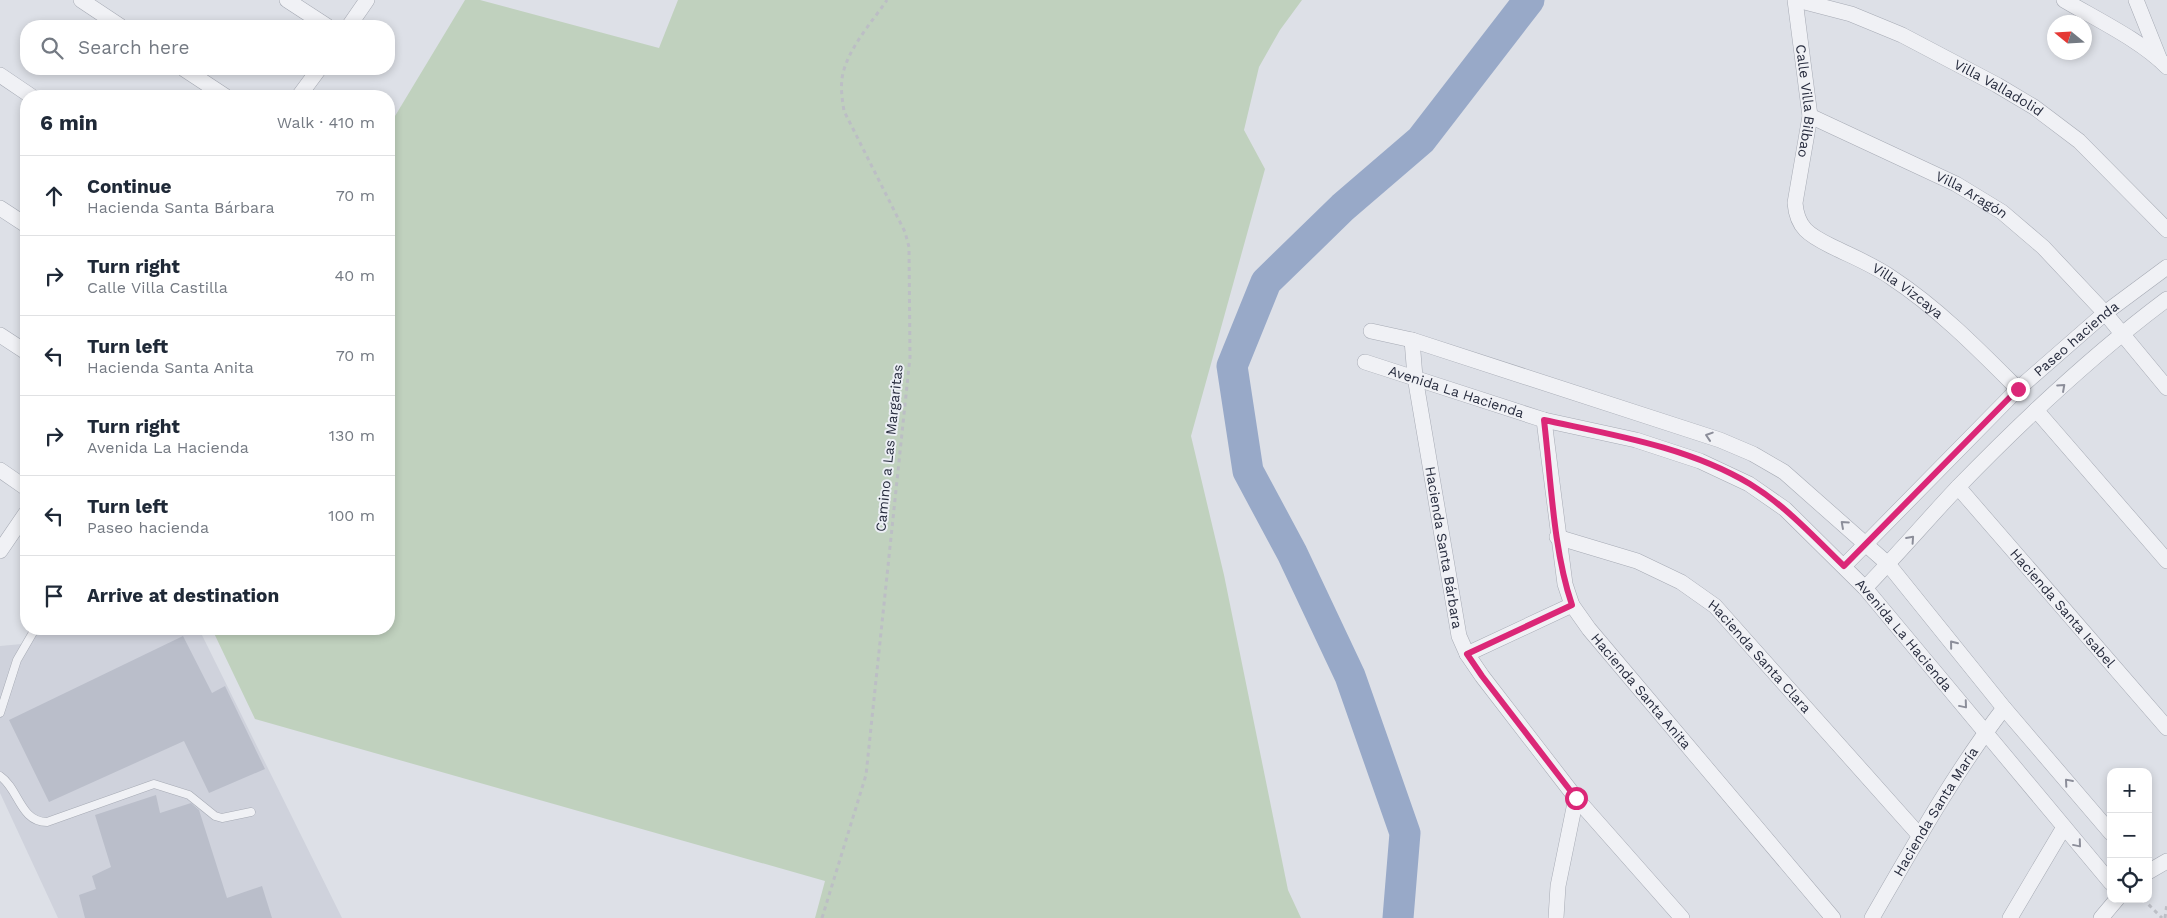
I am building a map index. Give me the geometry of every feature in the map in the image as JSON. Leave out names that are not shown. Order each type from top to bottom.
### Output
[{"type":"street","points":[[81,0],[111,20]]},
{"type":"street","points":[[286,0],[318,20]]},
{"type":"street","points":[[353,20],[367,0]]},
{"type":"street","name":"Calle Villa Bilbao","points":[[1795,202],[1810,116],[1796,0]]},
{"type":"street","name":"Villa Valladolid","points":[[1796,0],[1851,14],[1902,35],[2034,107],[2079,141],[2167,230]]},
{"type":"street","points":[[2064,0],[2125,36],[2164,64]]},
{"type":"street","points":[[2136,0],[2164,64]]},
{"type":"street","points":[[0,75],[22,90]]},
{"type":"street","points":[[193,75],[217,90]]},
{"type":"street","points":[[303,90],[314,75]]},
{"type":"street","name":"Villa Aragón","points":[[1810,116],[1956,184],[2002,212],[2042,247],[2105,314],[2167,388]]},
{"type":"street","name":"Villa Vizcaya","points":[[1795,202],[1796,216],[1801,226],[1812,235],[1890,276],[1905,287],[1970,340],[2018,389]]},
{"type":"street","points":[[0,208],[20,221]]},
{"type":"street","name":"Paseo hacienda","points":[[1844,566],[2018,389],[2105,314],[2167,267]]},
{"type":"street","name":"Paseo hacienda","points":[[1866,588],[1958,487],[2036,410],[2120,334],[2167,299]]},
{"type":"street","name":"Avenida La Hacienda","points":[[1371,331],[1412,340],[1712,437],[1753,454],[1784,472],[1888,564],[2004,708],[2107,828]]},
{"type":"street","points":[[0,335],[20,348]]},
{"type":"street","name":"Hacienda Santa Bárbara","points":[[1412,340],[1415,377],[1459,636],[1467,654],[1576,798],[1682,918]]},
{"type":"street","name":"Avenida La Hacienda","points":[[1364,362],[1544,420],[1636,440],[1700,461],[1749,484],[1785,509],[1866,588],[2107,878]]},
{"type":"street","points":[[2036,410],[2167,561]]},
{"type":"street","name":"Hacienda Santa Anita","points":[[1544,420],[1565,584],[1572,605],[1589,629],[1833,918]]},
{"type":"street","points":[[0,470],[20,484]]},
{"type":"street","name":"Hacienda Santa Isabel","points":[[1958,487],[2167,728]]},
{"type":"street","points":[[0,551],[20,521]]},
{"type":"street","name":"Hacienda Santa Clara","points":[[1558,537],[1637,561],[1681,582],[1715,606],[1920,836]]},
{"type":"street","points":[[1467,654],[1572,605]]},
{"type":"street","name":"Hacienda Santa María","points":[[1872,918],[1920,836],[1986,731],[2004,708]]},
{"type":"street","points":[[1556,918],[1558,886],[1576,798]]},
{"type":"street","points":[[2010,918],[2064,827]]},
{"type":"street","points":[[2152,870],[2167,861]]},
{"type":"street","points":[[2102,918],[2114,903]]},
{"type":"lane","points":[[0,713],[17,660],[32,635]]},
{"type":"lane","points":[[0,776],[31,818],[40,822],[47,822],[154,784],[190,795],[215,816],[222,818],[251,812]]},
{"type":"path","name":"Camino a Las Margaritas","points":[[822,918],[866,775],[910,357],[909,248],[905,232],[844,111],[841,92],[842,74],[847,61],[887,0]]},
{"type":"path","points":[[2147,903],[2164,918]]},
{"type":"path","points":[[2164,918],[2167,903]]},
{"type":"shaded area","points":[[27,635],[202,635],[342,918],[58,918],[0,793],[0,646],[22,644]]},
{"type":"green space","points":[[465,0],[480,0],[659,48],[678,0],[1302,0],[1280,30],[1259,67],[1244,130],[1265,169],[1191,436],[1224,575],[1288,890],[1301,918],[815,918],[825,881],[255,719],[215,635],[395,635],[395,116]]},
{"type":"building","points":[[183,636],[212,693],[225,686],[265,769],[209,793],[184,741],[49,802],[9,720]]},
{"type":"building","points":[[156,795],[160,813],[191,803],[199,810],[227,898],[262,886],[272,918],[85,918],[79,895],[96,889],[92,876],[111,867],[95,815]]},
{"type":"waterway","points":[[1398,918],[1405,833],[1350,676],[1292,553],[1248,471],[1232,366],[1266,282],[1343,207],[1421,140],[1529,0]]},
{"type":"route","points":[[1576,798],[1467,654],[1572,605],[1565,584],[1544,420],[1636,440],[1700,461],[1749,484],[1785,509],[1844,566],[2018,389]]}]
